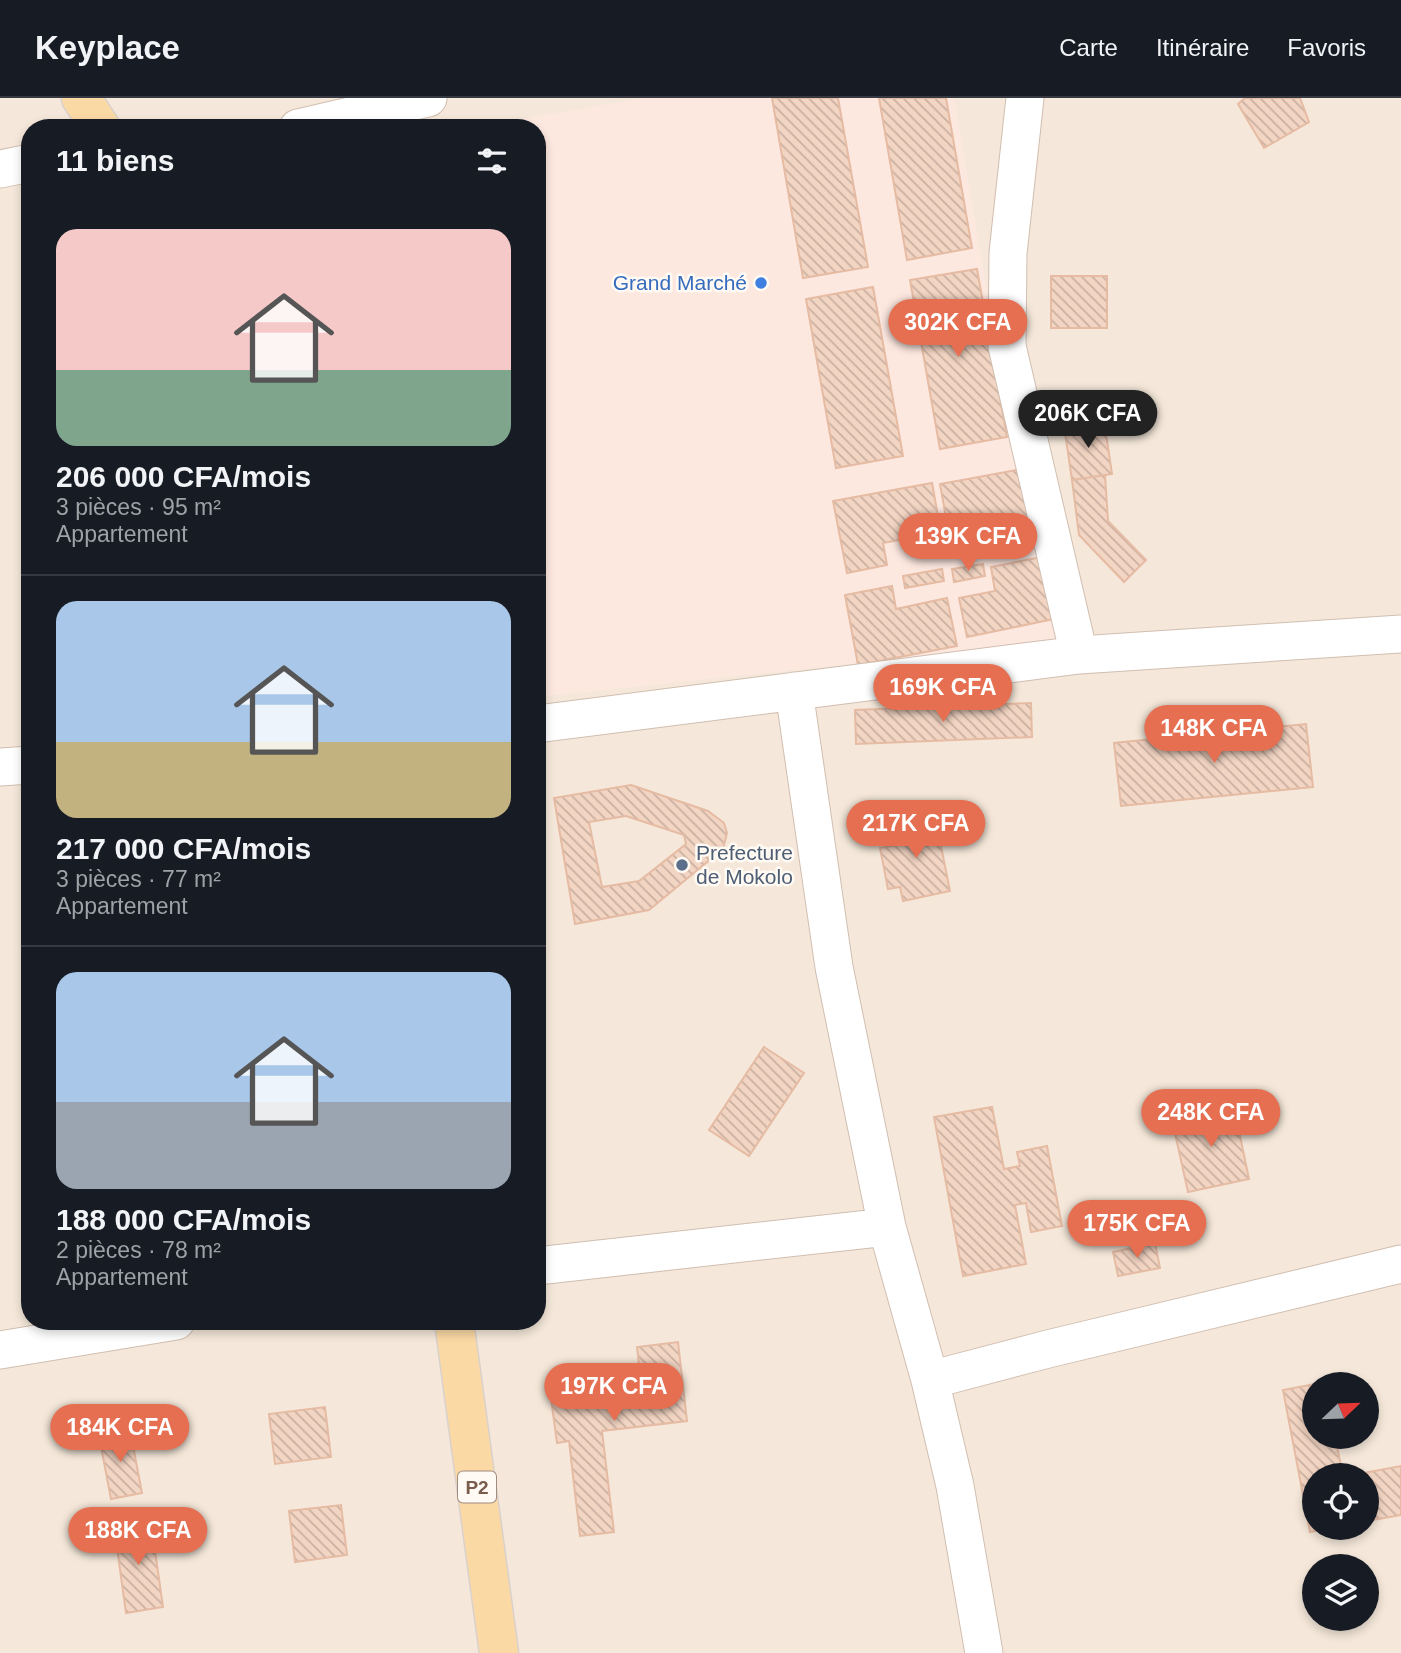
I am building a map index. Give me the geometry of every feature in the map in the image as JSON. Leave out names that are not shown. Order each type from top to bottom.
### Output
[{"type":"main road","points":[[81,98],[95,119]]},
{"type":"main road","name":"P2","points":[[455,1330],[499,1653]]},
{"type":"street","points":[[296,98],[299,119]]},
{"type":"street","points":[[338,119],[428,98]]},
{"type":"street","points":[[1025,98],[1008,253],[1007,346],[1079,655]]},
{"type":"street","points":[[0,169],[21,165]]},
{"type":"street","points":[[546,723],[1079,655],[1401,634]]},
{"type":"street","points":[[794,691],[834,967],[887,1227],[930,1380],[955,1486],[984,1653]]},
{"type":"street","points":[[0,767],[21,766]]},
{"type":"street","points":[[546,1265],[887,1227]]},
{"type":"street","points":[[930,1380],[1401,1264]]},
{"type":"street","points":[[0,1350],[121,1330]]},
{"type":"shaded area","points":[[0,98],[1401,98],[1401,1653],[0,1653]]},
{"type":"shaded area","name":"Grand Marché","points":[[644,98],[954,98],[1012,438],[1059,642],[546,696],[546,119],[521,119]]},
{"type":"building","points":[[772,98],[838,98],[868,267],[803,278]]},
{"type":"building","points":[[879,98],[946,98],[972,248],[907,260]]},
{"type":"building","points":[[1245,98],[1300,98],[1309,122],[1264,148],[1238,104]]},
{"type":"building","points":[[977,269],[1007,437],[940,449],[910,280]]},
{"type":"building","points":[[1051,276],[1107,276],[1107,328],[1051,328]]},
{"type":"building","points":[[873,287],[903,456],[836,468],[806,299]]},
{"type":"building","points":[[1104,420],[1112,474],[1072,480],[1064,426]]},
{"type":"building","points":[[1028,468],[1041,539],[996,546],[992,522],[948,529],[940,484]]},
{"type":"building","points":[[1105,475],[1108,521],[1146,560],[1124,582],[1079,535],[1072,480]]},
{"type":"building","points":[[932,483],[941,532],[883,543],[887,565],[847,573],[833,501]]},
{"type":"building","points":[[1042,557],[1054,619],[967,637],[959,598],[995,591],[991,567]]},
{"type":"building","points":[[983,564],[985,576],[954,582],[952,569]]},
{"type":"building","points":[[942,569],[944,581],[905,588],[903,576]]},
{"type":"building","points":[[892,586],[896,609],[947,598],[957,646],[858,665],[845,595]]},
{"type":"building","points":[[1031,703],[1032,737],[856,744],[855,710]]},
{"type":"building","points":[[1306,724],[1313,787],[1121,806],[1114,743]]},
{"type":"building","name":"Prefecture de Mokolo","points":[[631,785],[708,811],[724,823],[727,833],[723,849],[649,910],[575,924],[554,798]],"holes":[[[626,816],[684,835],[686,844],[639,881],[602,887],[589,822]]]},
{"type":"building","points":[[935,816],[950,891],[903,901],[900,887],[888,889],[880,848],[898,845],[894,824]]},
{"type":"building","points":[[764,1047],[804,1073],[749,1156],[709,1130]]},
{"type":"building","points":[[992,1107],[1004,1169],[1020,1166],[1017,1152],[1047,1146],[1062,1226],[1031,1232],[1026,1203],[1015,1205],[1026,1264],[963,1276],[934,1117]]},
{"type":"building","points":[[1234,1107],[1249,1179],[1188,1192],[1172,1120]]},
{"type":"building","points":[[1155,1243],[1160,1268],[1118,1276],[1113,1252]]},
{"type":"building","points":[[678,1342],[687,1421],[602,1431],[614,1532],[580,1536],[569,1441],[557,1443],[549,1384],[640,1373],[637,1347]]},
{"type":"building","points":[[1302,1386],[1302,1449],[1338,1449],[1340,1463],[1302,1463],[1302,1490],[1283,1390]]},
{"type":"building","points":[[325,1407],[331,1457],[275,1464],[269,1414]]},
{"type":"building","points":[[130,1430],[142,1493],[111,1499],[99,1436]]},
{"type":"building","points":[[1401,1466],[1401,1515],[1379,1519],[1379,1470]]},
{"type":"building","points":[[341,1505],[347,1555],[295,1562],[289,1511]]},
{"type":"building","points":[[151,1522],[163,1607],[126,1613],[114,1526]]},
{"type":"place","name":"Grand Marché","points":[[761,283]]},
{"type":"place","name":"Prefecture de Mokolo","points":[[682,865]]}]
